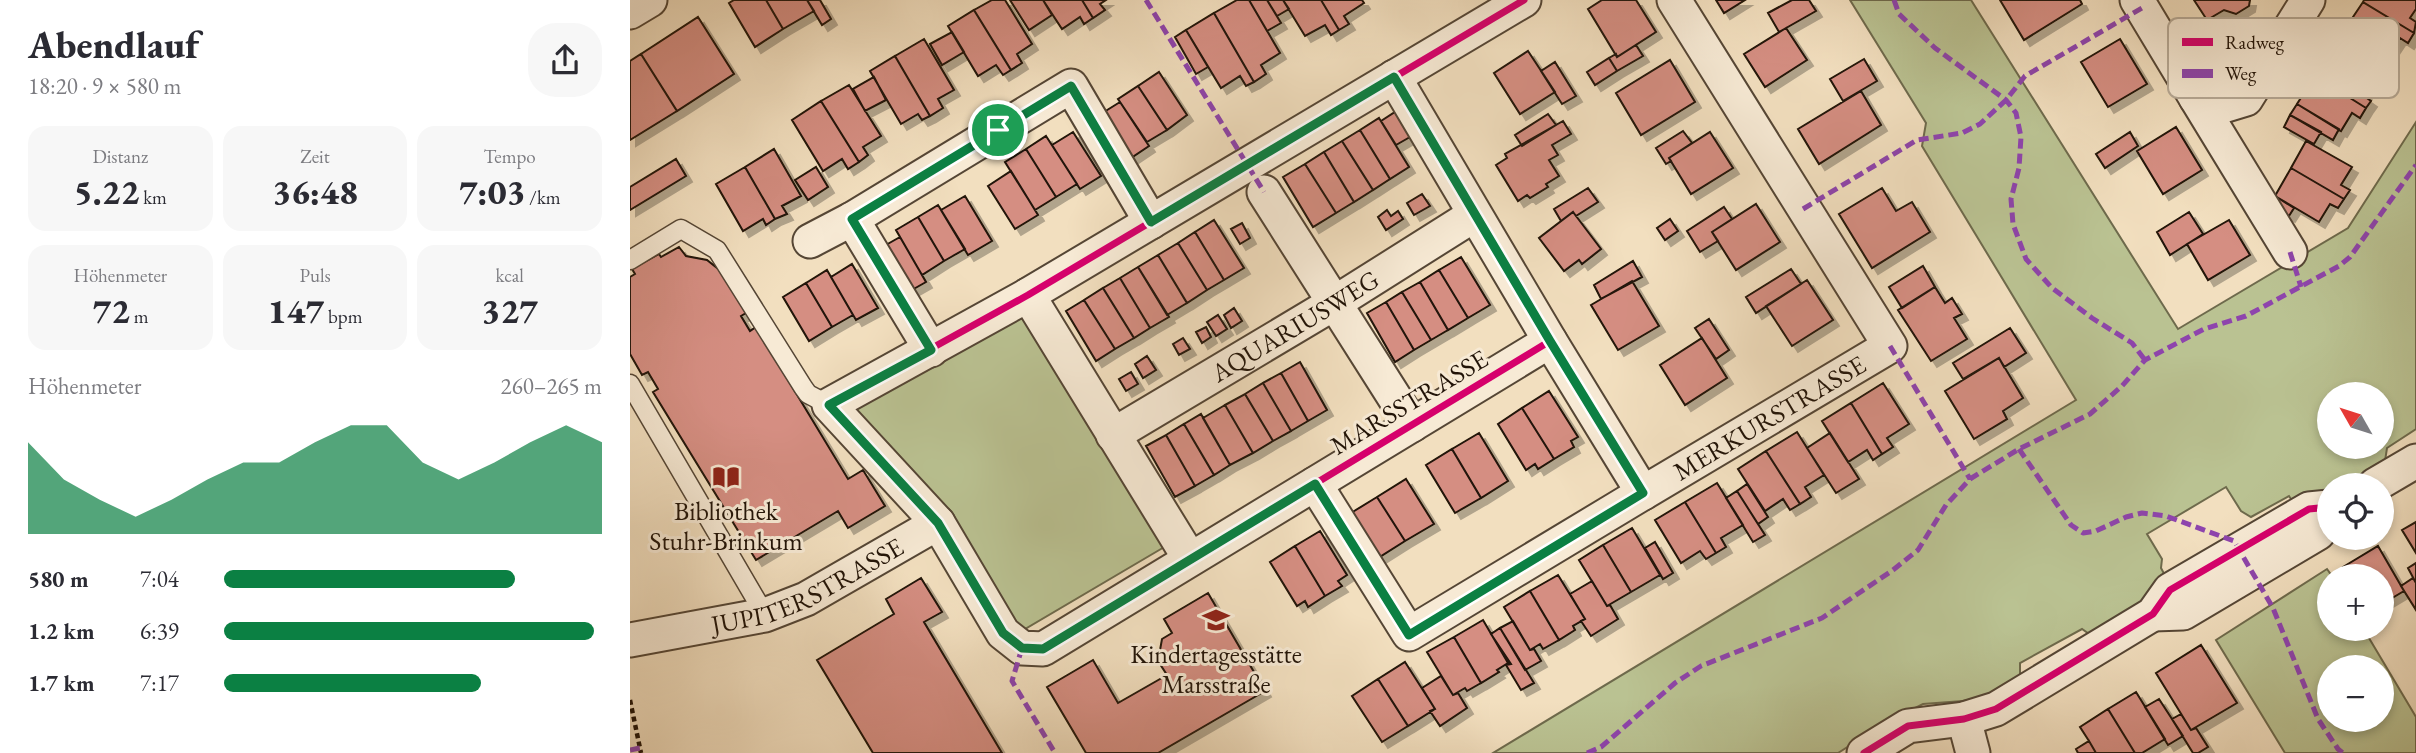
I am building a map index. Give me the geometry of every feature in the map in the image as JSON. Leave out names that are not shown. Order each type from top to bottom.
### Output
[{"type":"street","points":[[630,12],[650,0]]},
{"type":"street","points":[[829,405],[1028,295],[1524,0]]},
{"type":"street","name":"MERKURSTRASSE","points":[[1394,77],[1474,215],[1643,493],[1890,346],[1674,0]]},
{"type":"street","points":[[2137,0],[2168,51]]},
{"type":"street","points":[[2297,18],[2308,0]]},
{"type":"street","points":[[810,241],[852,219],[1071,86],[1151,222]]},
{"type":"street","points":[[2196,98],[2223,106],[2247,98]]},
{"type":"street","points":[[2196,98],[2290,253]]},
{"type":"street","points":[[1265,192],[1412,425]]},
{"type":"street","name":"AQUARIUSWEG","points":[[1113,435],[1336,302],[1474,215]]},
{"type":"street","points":[[852,219],[931,350]]},
{"type":"street","points":[[1028,295],[1190,559]]},
{"type":"street","name":"MARSSTRASSE","points":[[938,523],[1003,633],[1022,648],[1043,649],[1550,341]]},
{"type":"street","name":"JUPITERSTRASSE","points":[[630,640],[765,615],[806,599],[938,523],[829,405]]},
{"type":"street","points":[[2394,474],[2416,461]]},
{"type":"street","points":[[1315,484],[1409,635],[1643,493]]},
{"type":"street","points":[[1864,753],[1908,726],[1964,719],[1996,709],[2154,614],[2171,590],[2309,509],[2317,508]]},
{"type":"street","points":[[2154,614],[2183,612],[2317,534]]},
{"type":"street","points":[[1964,719],[1973,753]]},
{"type":"lane","points":[[630,260],[681,229],[717,250],[808,394],[829,405]]},
{"type":"lane","points":[[630,384],[765,615]]},
{"type":"path","points":[[630,700],[641,753]]},
{"type":"green space","points":[[1850,0],[1971,0],[2178,329],[2348,228],[2416,122],[2416,429],[2394,443],[2394,382],[2317,382],[2317,459],[2385,461],[2366,473],[2317,473],[2317,498],[2297,508],[2289,496],[2251,517],[2241,511],[2226,487],[2147,534],[2162,559],[2161,568],[2168,581],[2118,620],[2092,636],[2082,629],[2020,663],[2020,679],[1994,694],[1963,701],[1923,704],[1885,723],[1838,753],[1493,753],[2076,400],[1922,146],[1926,123]]},
{"type":"green space","points":[[1020,312],[1166,546],[1015,635],[844,410]]},
{"type":"green space","points":[[2317,575],[2317,641],[2371,641],[2379,655],[2317,655],[2317,732],[2394,732],[2394,680],[2416,717],[2416,753],[2285,753],[2216,640]]},
{"type":"building","points":[[734,0],[766,0],[783,29],[755,47],[729,3]]},
{"type":"building","points":[[766,0],[807,0],[814,11],[783,29]]},
{"type":"building","points":[[807,0],[820,0],[831,19],[822,25]]},
{"type":"building","points":[[992,0],[1005,0],[1032,44],[1017,54],[1022,63],[1011,70],[974,10]]},
{"type":"building","points":[[1010,0],[1043,0],[1052,15],[1029,30]]},
{"type":"building","points":[[1043,0],[1082,0],[1093,18],[1084,24],[1080,17],[1062,29]]},
{"type":"building","points":[[1082,0],[1106,0],[1100,4],[1105,10],[1093,18]]},
{"type":"building","points":[[1237,0],[1249,0],[1280,53],[1261,65],[1266,74],[1254,82],[1214,13]]},
{"type":"building","points":[[1249,0],[1267,0],[1281,23],[1267,31]]},
{"type":"building","points":[[1267,0],[1283,0],[1289,9],[1277,16]]},
{"type":"building","points":[[1283,0],[1321,0],[1339,30],[1331,35],[1325,25],[1305,36]]},
{"type":"building","points":[[1321,0],[1362,0],[1364,3],[1344,16],[1349,24],[1339,30]]},
{"type":"building","points":[[1602,0],[1636,0],[1656,32],[1617,57],[1588,9]]},
{"type":"building","points":[[1716,0],[1745,0],[1724,13]]},
{"type":"building","points":[[1792,0],[1809,0],[1816,11],[1779,32],[1768,13]]},
{"type":"building","points":[[2000,0],[2080,0],[2082,4],[2024,40]]},
{"type":"building","points":[[2194,0],[2250,0],[2249,6],[2236,14],[2224,10],[2206,18]]},
{"type":"building","points":[[2416,0],[2416,9],[2410,18],[2416,22],[2414,33],[2399,24],[2399,18],[2389,18],[2363,2]]},
{"type":"building","points":[[2363,2],[2389,18],[2352,18]]},
{"type":"building","points":[[974,10],[1011,70],[1003,75],[996,65],[978,76],[948,26]]},
{"type":"building","points":[[1214,13],[1254,82],[1246,86],[1240,76],[1221,88],[1186,30]]},
{"type":"building","points":[[698,17],[734,74],[677,111],[641,54]]},
{"type":"building","points":[[2399,24],[2414,33],[2408,43],[2400,38]]},
{"type":"building","points":[[1786,28],[1807,60],[1765,87],[1744,54]]},
{"type":"building","points":[[1186,30],[1208,67],[1196,74],[1175,37]]},
{"type":"building","points":[[952,32],[964,52],[942,65],[930,44]]},
{"type":"building","points":[[924,39],[954,90],[938,99],[943,108],[930,116],[895,56]]},
{"type":"building","points":[[2120,39],[2147,84],[2108,107],[2081,62]]},
{"type":"building","points":[[1636,45],[1643,56],[1617,71],[1609,58],[1616,54],[1617,57]]},
{"type":"building","points":[[1528,51],[1555,92],[1520,114],[1494,73]]},
{"type":"building","points":[[641,54],[677,111],[630,140],[630,61]]},
{"type":"building","points":[[895,56],[930,116],[922,120],[918,114],[901,124],[870,71]]},
{"type":"building","points":[[1609,58],[1617,71],[1595,85],[1587,72]]},
{"type":"building","points":[[1864,59],[1877,81],[1843,101],[1830,79]]},
{"type":"building","points":[[1670,60],[1695,102],[1641,135],[1616,93]]},
{"type":"building","points":[[1555,62],[1576,96],[1562,104],[1541,71]]},
{"type":"building","points":[[1159,72],[1187,115],[1167,130],[1138,86]]},
{"type":"building","points":[[874,77],[886,100],[865,111],[853,89]]},
{"type":"building","points":[[849,85],[881,136],[863,147],[868,155],[859,162],[821,101]]},
{"type":"building","points":[[1138,86],[1167,130],[1147,142],[1118,99]]},
{"type":"building","points":[[1861,91],[1881,125],[1819,164],[1798,129]]},
{"type":"building","points":[[2301,98],[2350,98],[2366,108],[2360,118],[2352,113],[2341,131],[2297,104]]},
{"type":"building","points":[[2350,98],[2367,98],[2371,101],[2366,108]]},
{"type":"building","points":[[821,101],[859,162],[848,169],[842,159],[823,171],[792,120]]},
{"type":"building","points":[[1120,102],[1149,146],[1125,162],[1096,117]]},
{"type":"building","points":[[2297,104],[2339,129],[2333,140],[2290,115]]},
{"type":"building","points":[[1395,112],[1410,137],[1396,145],[1381,121]]},
{"type":"building","points":[[1548,114],[1556,125],[1522,146],[1515,135]]},
{"type":"building","points":[[2290,115],[2321,132],[2314,144],[2284,127]]},
{"type":"building","points":[[1379,118],[1409,167],[1390,179],[1360,130]]},
{"type":"building","points":[[1563,121],[1571,134],[1552,145],[1558,155],[1549,160],[1559,176],[1546,184],[1548,187],[1530,198],[1527,195],[1518,201],[1496,165],[1507,158],[1505,154]]},
{"type":"building","points":[[2176,127],[2202,170],[2163,194],[2137,151]]},
{"type":"building","points":[[1360,130],[1390,179],[1373,190],[1342,141]]},
{"type":"building","points":[[1683,131],[1692,143],[1669,158],[1671,161],[1666,164],[1656,148]]},
{"type":"building","points":[[1073,132],[1101,176],[1080,189],[1052,145]]},
{"type":"building","points":[[1710,132],[1733,168],[1691,194],[1669,158]]},
{"type":"building","points":[[2130,132],[2138,146],[2105,168],[2096,154]]},
{"type":"building","points":[[1046,136],[1077,184],[1056,197],[1026,149]]},
{"type":"building","points":[[1342,141],[1373,190],[1354,202],[1324,152]]},
{"type":"building","points":[[2306,141],[2352,167],[2341,185],[2350,190],[2344,199],[2291,168]]},
{"type":"building","points":[[774,149],[801,196],[782,206],[787,214],[775,219],[745,167]]},
{"type":"building","points":[[1026,149],[1056,197],[1035,210],[1005,162]]},
{"type":"building","points":[[1324,152],[1354,202],[1336,213],[1305,164]]},
{"type":"building","points":[[676,159],[686,176],[630,210],[630,187]]},
{"type":"building","points":[[1305,164],[1336,213],[1313,227],[1283,177]]},
{"type":"building","points":[[745,167],[775,219],[766,225],[763,219],[743,231],[716,184]]},
{"type":"building","points":[[816,167],[828,187],[808,200],[795,180]]},
{"type":"building","points":[[2291,168],[2344,199],[2338,208],[2330,204],[2319,222],[2275,196]]},
{"type":"building","points":[[1011,171],[1038,215],[1015,229],[988,186]]},
{"type":"building","points":[[1588,188],[1598,202],[1576,216],[1573,212],[1561,221],[1554,209]]},
{"type":"building","points":[[1882,188],[1896,211],[1912,202],[1930,232],[1872,268],[1839,214]]},
{"type":"building","points":[[1422,194],[1430,206],[1414,215],[1407,203]]},
{"type":"building","points":[[965,196],[992,241],[968,255],[941,210]]},
{"type":"building","points":[[2275,196],[2294,208],[2289,216],[2269,204]]},
{"type":"building","points":[[1756,204],[1780,242],[1736,270],[1712,232]]},
{"type":"building","points":[[938,205],[965,249],[944,261],[918,217]]},
{"type":"building","points":[[1724,207],[1732,219],[1712,232],[1718,241],[1700,252],[1687,231]]},
{"type":"building","points":[[1387,210],[1391,216],[1398,211],[1403,219],[1386,230],[1378,217]]},
{"type":"building","points":[[1573,212],[1601,249],[1582,264],[1579,260],[1564,271],[1539,238]]},
{"type":"building","points":[[2189,212],[2203,234],[2170,255],[2157,232]]},
{"type":"building","points":[[918,217],[944,261],[922,275],[896,230]]},
{"type":"building","points":[[1670,219],[1678,231],[1665,240],[1657,228]]},
{"type":"building","points":[[1214,220],[1244,268],[1224,280],[1195,232]]},
{"type":"building","points":[[2229,220],[2250,255],[2208,280],[2187,244]]},
{"type":"building","points":[[1242,223],[1250,238],[1240,244],[1231,229]]},
{"type":"building","points":[[1195,232],[1224,280],[1207,290],[1178,243]]},
{"type":"building","points":[[900,237],[926,282],[903,295],[877,250]]},
{"type":"building","points":[[1178,243],[1207,290],[1187,303],[1158,255]]},
{"type":"building","points":[[679,247],[686,256],[707,260],[722,272],[746,313],[741,316],[750,331],[756,327],[848,479],[863,470],[885,506],[848,528],[838,511],[756,560],[653,392],[658,389],[648,372],[642,375],[630,354],[630,277],[635,274],[632,269],[659,254],[661,257]]},
{"type":"building","points":[[1158,255],[1187,303],[1167,315],[1138,267]]},
{"type":"building","points":[[1461,257],[1490,305],[1468,318],[1439,270]]},
{"type":"building","points":[[1633,261],[1642,277],[1601,299],[1594,285]]},
{"type":"building","points":[[852,264],[878,308],[856,320],[831,277]]},
{"type":"building","points":[[1923,266],[1935,287],[1902,308],[1889,287]]},
{"type":"building","points":[[1138,267],[1169,317],[1150,328],[1120,278]]},
{"type":"building","points":[[1791,269],[1801,284],[1756,313],[1746,297]]},
{"type":"building","points":[[827,270],[853,315],[832,327],[806,283]]},
{"type":"building","points":[[1439,270],[1468,318],[1448,330],[1420,282]]},
{"type":"building","points":[[1120,278],[1150,328],[1134,338],[1103,288]]},
{"type":"building","points":[[1807,280],[1833,320],[1792,346],[1766,306]]},
{"type":"building","points":[[1632,281],[1659,326],[1618,350],[1591,305]]},
{"type":"building","points":[[1420,282],[1448,330],[1431,340],[1402,292]]},
{"type":"building","points":[[806,283],[832,327],[809,341],[783,297]]},
{"type":"building","points":[[1935,287],[1945,303],[1952,298],[1962,314],[1954,318],[1967,339],[1931,361],[1898,310]]},
{"type":"building","points":[[1103,288],[1134,338],[1115,349],[1084,300]]},
{"type":"building","points":[[1402,292],[1431,340],[1414,350],[1386,302]]},
{"type":"building","points":[[1084,300],[1115,349],[1096,361],[1066,311]]},
{"type":"building","points":[[1386,302],[1414,350],[1395,362],[1367,313]]},
{"type":"building","points":[[1234,308],[1242,321],[1231,328],[1224,315]]},
{"type":"building","points":[[1218,315],[1227,329],[1216,336],[1207,322]]},
{"type":"building","points":[[1709,319],[1729,350],[1716,359],[1695,328]]},
{"type":"building","points":[[1206,327],[1211,337],[1202,343],[1196,332]]},
{"type":"building","points":[[2010,328],[2026,353],[2004,367],[1999,358],[1963,379],[1953,363]]},
{"type":"building","points":[[1183,338],[1190,349],[1179,355],[1173,344]]},
{"type":"building","points":[[1702,338],[1727,378],[1685,405],[1660,365]]},
{"type":"building","points":[[1147,356],[1156,370],[1143,378],[1135,364]]},
{"type":"building","points":[[1999,358],[2023,398],[2003,411],[2007,419],[1974,439],[1945,391]]},
{"type":"building","points":[[1300,362],[1327,410],[1308,421],[1281,373]]},
{"type":"building","points":[[1131,372],[1138,384],[1126,391],[1119,379]]},
{"type":"building","points":[[1281,373],[1308,421],[1291,431],[1263,383]]},
{"type":"building","points":[[1263,383],[1291,431],[1273,441],[1245,394]]},
{"type":"building","points":[[1883,383],[1909,424],[1887,438],[1893,447],[1882,454],[1851,403]]},
{"type":"building","points":[[1549,391],[1578,437],[1571,441],[1574,447],[1554,459],[1522,408]]},
{"type":"building","points":[[1245,394],[1273,441],[1253,453],[1225,405]]},
{"type":"building","points":[[1851,403],[1882,454],[1873,460],[1867,450],[1848,462],[1822,421]]},
{"type":"building","points":[[1225,405],[1253,453],[1230,465],[1203,418]]},
{"type":"building","points":[[1522,408],[1554,459],[1538,469],[1535,464],[1526,470],[1498,424]]},
{"type":"building","points":[[1201,414],[1230,465],[1214,475],[1184,424]]},
{"type":"building","points":[[1184,424],[1214,475],[1195,486],[1166,435]]},
{"type":"building","points":[[1797,432],[1824,475],[1805,487],[1811,497],[1800,504],[1766,451]]},
{"type":"building","points":[[1479,433],[1508,481],[1481,498],[1452,449]]},
{"type":"building","points":[[1830,433],[1859,479],[1836,493],[1807,448]]},
{"type":"building","points":[[1166,435],[1195,486],[1175,497],[1146,446]]},
{"type":"building","points":[[1452,449],[1481,498],[1455,513],[1426,465]]},
{"type":"building","points":[[1766,451],[1800,504],[1790,510],[1783,499],[1765,511],[1738,469]]},
{"type":"building","points":[[1406,479],[1434,524],[1405,541],[1377,497]]},
{"type":"building","points":[[1717,483],[1743,525],[1721,538],[1726,547],[1716,553],[1685,502]]},
{"type":"building","points":[[1747,484],[1768,517],[1758,524],[1737,491]]},
{"type":"building","points":[[1737,491],[1765,535],[1753,542],[1726,498]]},
{"type":"building","points":[[1377,497],[1405,541],[1378,558],[1351,513]]},
{"type":"building","points":[[1685,502],[1716,553],[1706,559],[1700,551],[1681,563],[1655,520]]},
{"type":"building","points":[[2416,522],[2416,553],[2402,530]]},
{"type":"building","points":[[1632,528],[1660,575],[1631,592],[1603,545]]},
{"type":"building","points":[[1320,531],[1347,575],[1338,581],[1342,586],[1325,596],[1295,546]]},
{"type":"building","points":[[1655,542],[1673,573],[1663,579],[1645,548]]},
{"type":"building","points":[[1603,545],[1631,592],[1607,606],[1579,560]]},
{"type":"building","points":[[1295,546],[1325,596],[1308,607],[1305,601],[1297,606],[1270,562]]},
{"type":"building","points":[[2371,550],[2380,550],[2388,564],[2348,564]]},
{"type":"building","points":[[2416,563],[2416,583],[2408,568]]},
{"type":"building","points":[[2394,574],[2404,591],[2394,597]]},
{"type":"building","points":[[1558,575],[1585,619],[1573,626],[1575,630],[1559,640],[1530,591]]},
{"type":"building","points":[[921,578],[942,612],[924,622],[1002,753],[873,753],[817,660],[894,614],[886,599]]},
{"type":"building","points":[[2413,578],[2416,583],[2416,610],[2401,586]]},
{"type":"building","points":[[1592,581],[1618,619],[1591,636],[1581,621],[1585,619],[1570,594]]},
{"type":"building","points":[[1530,591],[1559,640],[1543,649],[1540,644],[1530,650],[1504,607]]},
{"type":"building","points":[[1208,593],[1265,691],[1158,753],[1086,753],[1047,687],[1093,660],[1118,703],[1167,675],[1158,661],[1162,639],[1172,633],[1164,619]]},
{"type":"building","points":[[1483,620],[1508,663],[1481,683],[1454,637]]},
{"type":"building","points":[[1513,621],[1530,650],[1534,649],[1541,661],[1525,670],[1500,628]]},
{"type":"building","points":[[1500,628],[1534,683],[1521,690],[1506,665],[1511,664],[1491,634]]},
{"type":"building","points":[[1454,637],[1481,683],[1453,695],[1427,652]]},
{"type":"building","points":[[2201,645],[2237,703],[2191,730],[2156,673]]},
{"type":"building","points":[[1405,662],[1435,709],[1408,726],[1378,679]]},
{"type":"building","points":[[1441,676],[1453,695],[1458,693],[1467,708],[1440,726],[1430,711],[1435,709],[1422,688]]},
{"type":"building","points":[[1378,679],[1408,726],[1382,742],[1352,696]]},
{"type":"building","points":[[2136,692],[2165,739],[2142,753],[2135,753],[2108,709]]},
{"type":"building","points":[[2159,699],[2183,736],[2168,745],[2145,707]]},
{"type":"building","points":[[2108,709],[2135,753],[2096,753],[2080,727]]},
{"type":"building","points":[[2181,714],[2191,730],[2196,728],[2208,747],[2193,753],[2172,719]]},
{"type":"building","points":[[2089,741],[2096,753],[2078,753],[2076,749]]},
{"type":"marked path","points":[[1146,0],[1264,192]]},
{"type":"marked path","points":[[1894,0],[1899,14],[1935,48],[2006,100],[2016,113],[2021,137],[2019,168],[2011,199],[2013,224],[2026,259],[2052,288],[2132,343],[2145,360]]},
{"type":"marked path","points":[[1803,209],[1917,140],[1962,133],[1980,124],[2006,100],[2025,76],[2142,8]]},
{"type":"marked path","points":[[1587,753],[1601,747],[1675,683],[1701,666],[1822,618],[1893,570],[1918,550],[1946,505],[1970,479],[2019,449],[2090,414],[2122,386],[2145,360],[2204,329],[2246,316],[2339,266],[2350,257],[2416,165]]},
{"type":"marked path","points":[[2290,252],[2301,287]]},
{"type":"marked path","points":[[1890,346],[1970,479]]},
{"type":"marked path","points":[[2019,449],[2071,525],[2083,533],[2096,531],[2126,517],[2142,513],[2166,516],[2234,541],[2273,608],[2318,719],[2343,753]]},
{"type":"marked path","points":[[1022,648],[1012,681],[1055,753]]},
{"type":"marked path","points":[[630,750],[640,748]]},
{"type":"cycle path","points":[[1524,0],[1028,295],[829,405],[938,523],[1003,633],[1022,648],[1043,649],[1550,341]]},
{"type":"cycle path","points":[[1864,753],[1908,726],[1964,719],[1996,709],[2153,614],[2170,590],[2309,509],[2317,508]]},
{"type":"place","name":"Bibliothek Stuhr-Brinkum","points":[[726,477]]},
{"type":"place","name":"Kindertagesstätte Marsstraße","points":[[1216,620]]},
{"type":"route","points":[[1394,77],[1474,215],[1643,493],[1409,635],[1315,484],[1043,649],[1022,648],[1003,633],[938,523],[829,405],[931,350],[852,219],[998,130],[1071,86],[1151,222],[1394,77]]}]
